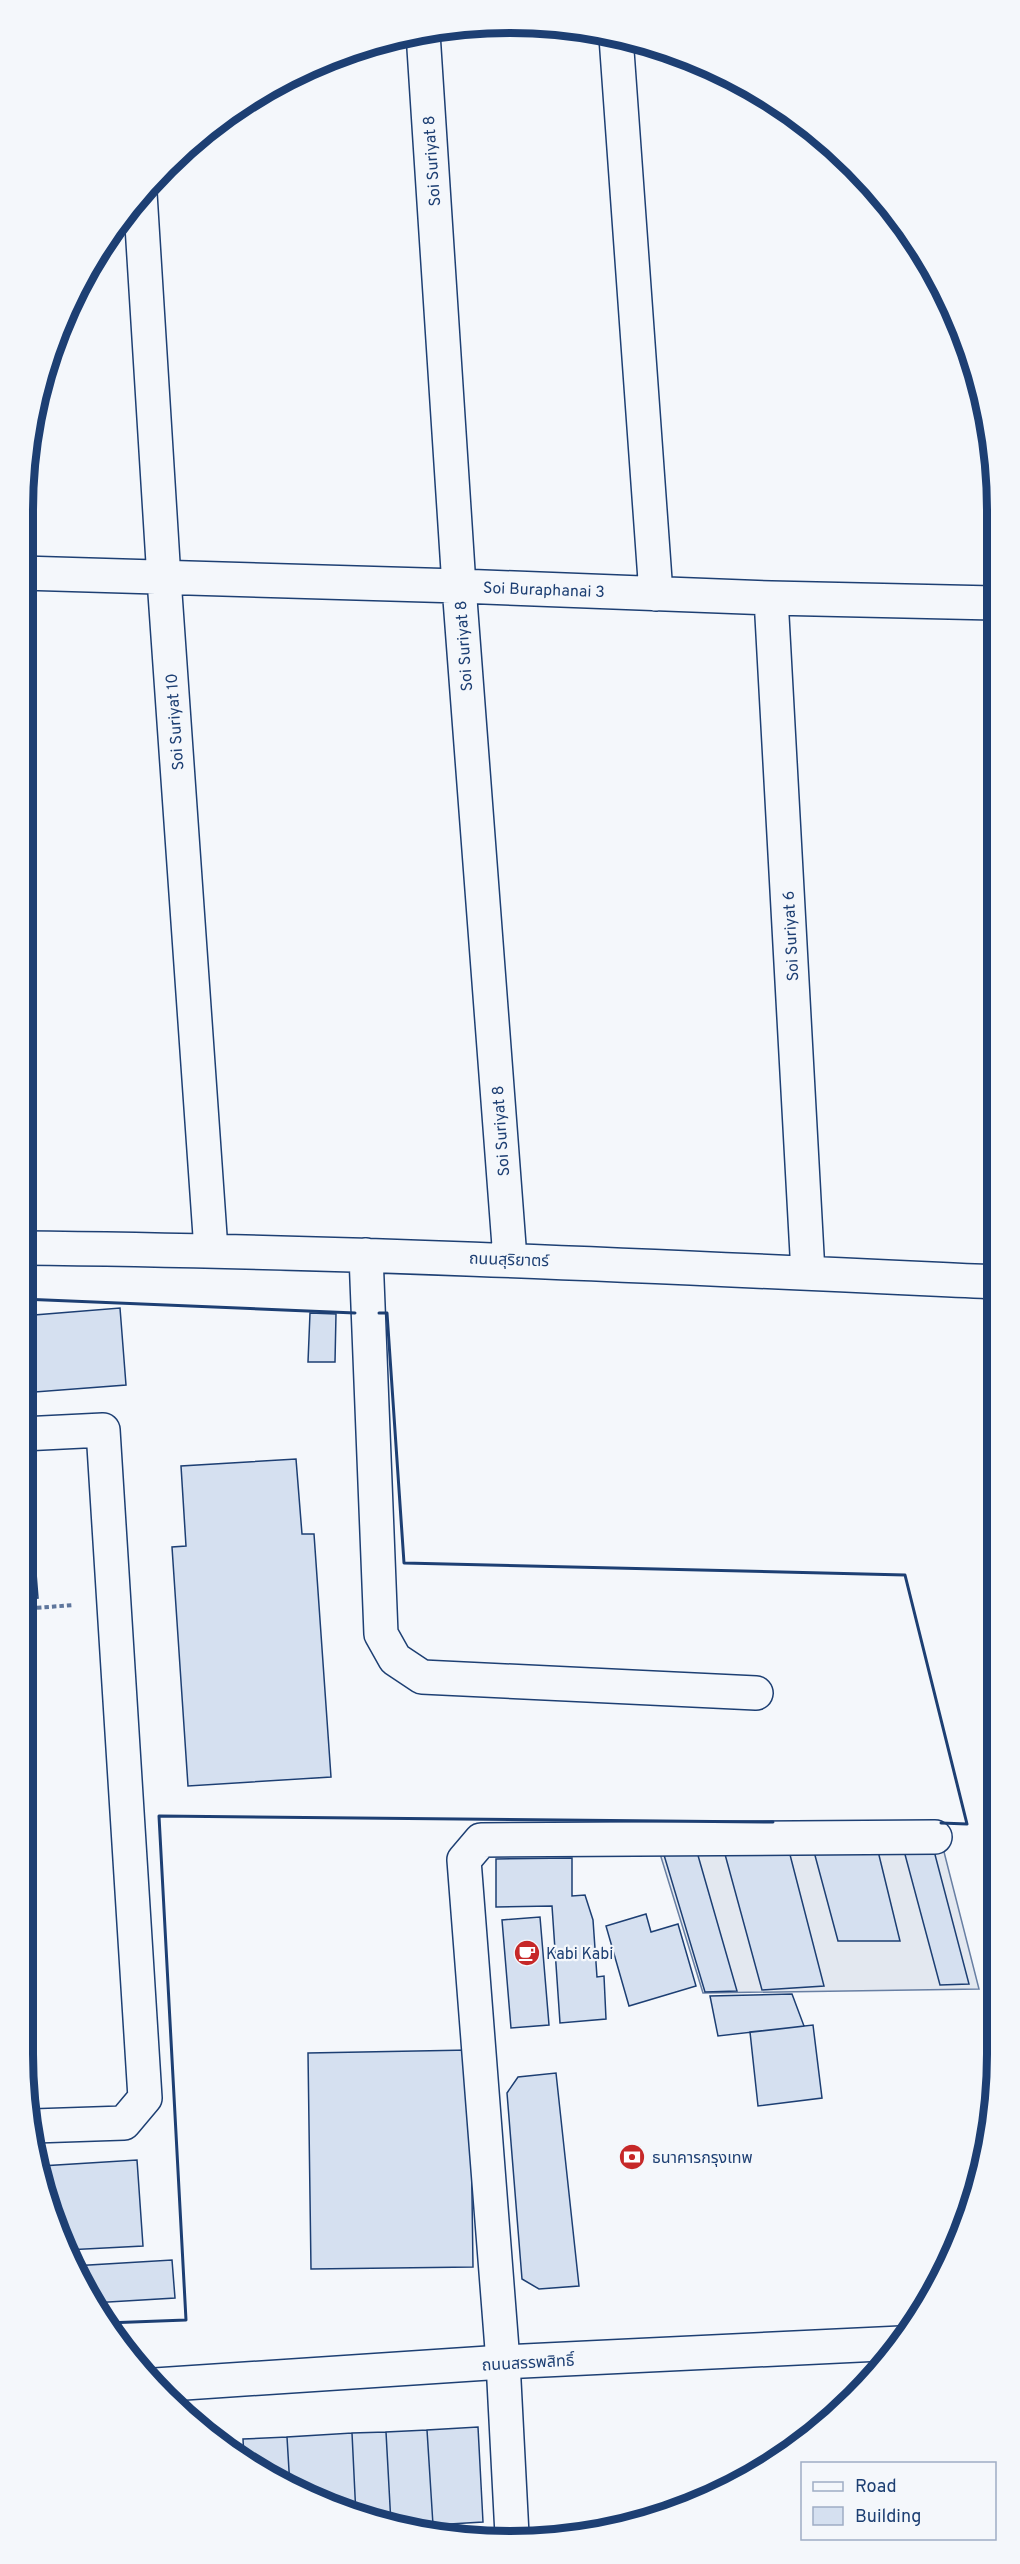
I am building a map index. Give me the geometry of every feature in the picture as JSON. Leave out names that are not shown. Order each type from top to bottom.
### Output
[{"type":"street","name":"Soi Suriyat 8","points":[[424,41],[459,586],[510,1259]]},
{"type":"street","points":[[617,45],[656,594]]},
{"type":"street","name":"Soi Suriyat 10","points":[[141,208],[164,579],[212,1250]]},
{"type":"street","name":"Soi Buraphanai 3","points":[[33,573],[771,598],[987,603]]},
{"type":"street","name":"Soi Suriyat 6","points":[[771,598],[808,1273]]},
{"type":"street","name":"ถนนสุริยาตร์","points":[[33,1248],[212,1250],[510,1259],[987,1282]]},
{"type":"street","points":[[366,1255],[381,1634],[395,1659],[422,1677],[756,1693]]},
{"type":"street","points":[[33,1433],[103,1430],[145,2098],[124,2123],[39,2126]]},
{"type":"street","points":[[512,2531],[503,2362],[464,1860],[481,1840],[935,1837]]},
{"type":"street","name":"ถนนสรรพสิทธิ์","points":[[166,2384],[503,2362],[888,2344]]},
{"type":"path","points":[[33,1608],[114,1602]]},
{"type":"shaded area","points":[[657,1844],[942,1844],[979,1989],[703,1993]]},
{"type":"building","points":[[120,1308],[126,1385],[33,1392],[33,1315]]},
{"type":"building","points":[[310,1313],[336,1314],[335,1362],[308,1362]]},
{"type":"building","points":[[296,1459],[302,1534],[314,1534],[331,1777],[188,1786],[172,1547],[186,1546],[181,1466]]},
{"type":"building","points":[[33,1536],[38,1598],[33,1598]]},
{"type":"building","points":[[661,1845],[695,1845],[737,1991],[705,1992]]},
{"type":"building","points":[[723,1847],[788,1847],[824,1986],[762,1990]]},
{"type":"building","points":[[877,1847],[900,1941],[838,1941],[813,1848]]},
{"type":"building","points":[[903,1847],[933,1847],[969,1984],[940,1985]]},
{"type":"building","points":[[572,1858],[572,1896],[585,1895],[593,1920],[597,1977],[604,1976],[606,2019],[560,2023],[552,1906],[496,1907],[496,1859]]},
{"type":"building","points":[[646,1914],[651,1932],[678,1924],[696,1986],[629,2006],[606,1926]]},
{"type":"building","points":[[540,1917],[549,2025],[511,2028],[502,1920]]},
{"type":"building","points":[[792,1994],[804,2026],[718,2036],[710,1996]]},
{"type":"building","points":[[813,2025],[822,2098],[758,2106],[750,2032]]},
{"type":"building","points":[[470,2050],[473,2267],[311,2269],[308,2053]]},
{"type":"building","points":[[556,2073],[579,2286],[539,2289],[522,2279],[507,2093],[518,2077]]},
{"type":"building","points":[[137,2160],[143,2246],[75,2250],[58,2207],[46,2166]]},
{"type":"building","points":[[172,2260],[175,2298],[103,2302],[82,2265]]},
{"type":"building","points":[[478,2427],[483,2522],[433,2525],[427,2430]]},
{"type":"building","points":[[427,2430],[433,2525],[391,2516],[386,2432]]},
{"type":"building","points":[[386,2432],[391,2516],[355,2505],[352,2433]]},
{"type":"building","points":[[352,2433],[355,2505],[289,2477],[287,2437]]},
{"type":"building","points":[[287,2437],[289,2477],[244,2450],[243,2439]]},
{"type":"wall","points":[[33,1299],[355,1313]]},
{"type":"wall","points":[[379,1313],[387,1313],[404,1563],[905,1575],[967,1824],[941,1823]]},
{"type":"wall","points":[[116,2323],[186,2320],[159,1816],[773,1822]]},
{"type":"place","name":"Kabi Kabi","points":[[527,1953]]},
{"type":"place","name":"ธนาคารกรุงเทพ","points":[[632,2157]]}]
